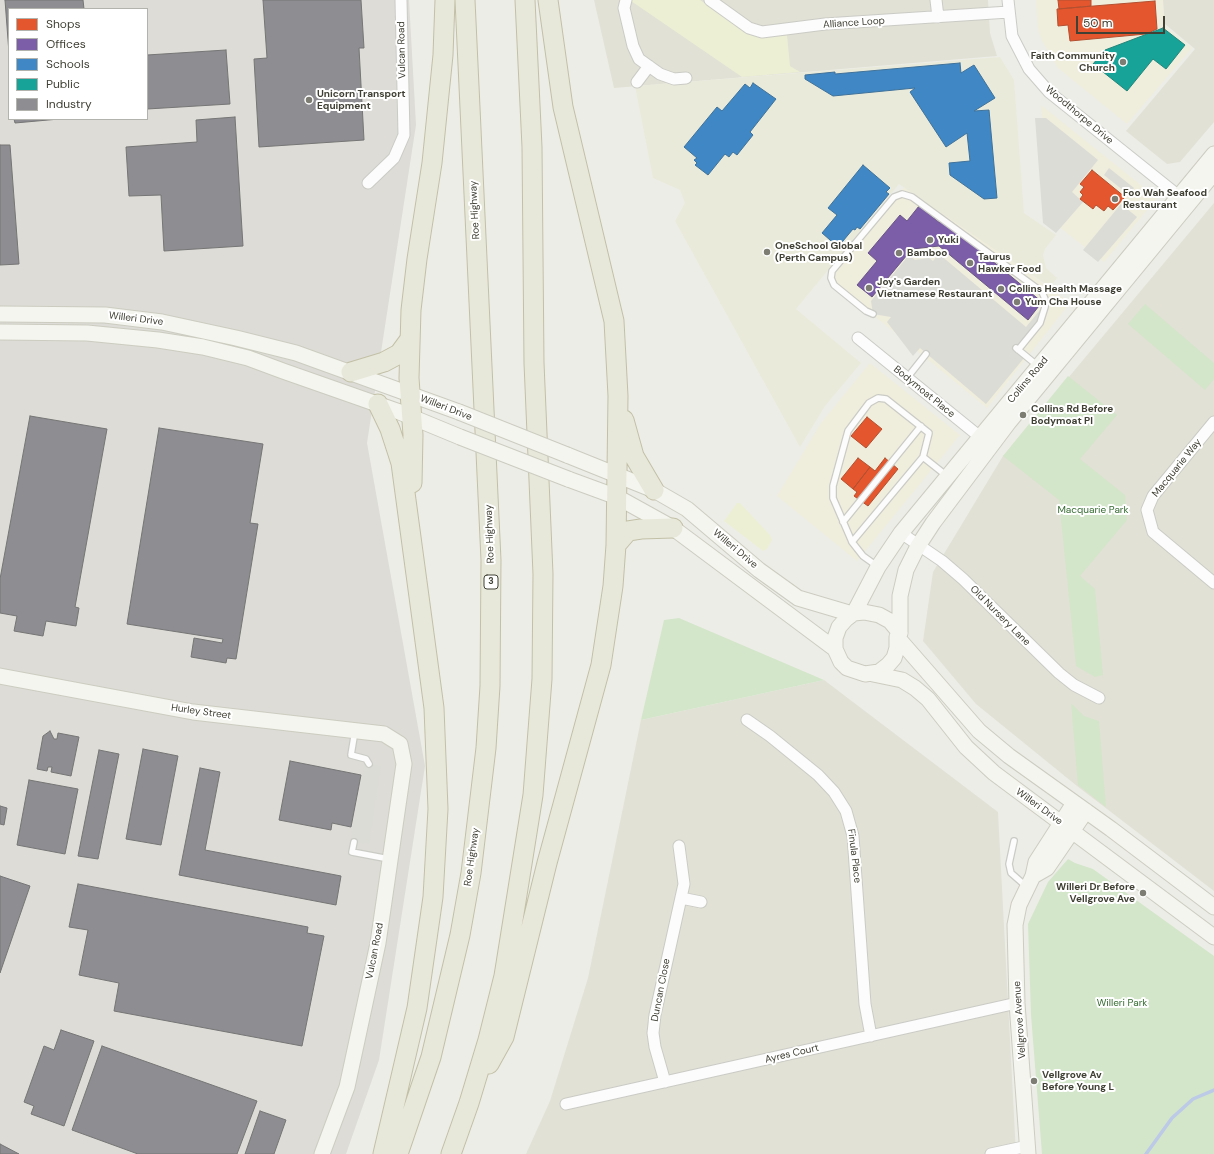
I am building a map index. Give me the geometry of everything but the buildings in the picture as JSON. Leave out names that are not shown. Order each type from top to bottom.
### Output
[{"type":"highway","points":[[410,539],[413,443],[410,394],[410,339],[416,259],[432,163],[443,55],[445,0]]},
{"type":"highway","name":"Roe Highway","points":[[398,1154],[430,1057],[460,935],[471,873],[486,748],[490,686],[491,560],[465,0]]},
{"type":"highway","points":[[451,1154],[469,1103],[488,1040],[504,976],[516,911],[533,795],[542,679],[543,574],[534,363],[532,147],[525,0]]},
{"type":"highway","points":[[469,1103],[504,1037],[514,1000],[547,863],[601,664],[613,586],[616,545],[618,396],[614,321],[563,107],[548,0]]},
{"type":"highway","points":[[351,372],[384,362],[399,354],[410,339]]},
{"type":"highway","points":[[618,396],[634,456],[654,490]]},
{"type":"highway","points":[[378,404],[390,429],[400,463],[434,708],[438,808],[433,897],[417,1008],[384,1154]]},
{"type":"highway","points":[[616,545],[628,531],[673,528]]},
{"type":"main road","name":"Collins Road","points":[[899,635],[900,596],[906,570],[918,546],[960,486],[986,442],[1184,200],[1214,154]]},
{"type":"main road","name":"Collins Road","points":[[1184,200],[1214,173]]},
{"type":"main road","name":"Willeri Drive","points":[[0,314],[105,315],[162,322],[296,353],[459,412],[654,490],[687,509],[759,570],[798,598],[853,614],[864,612],[879,615],[890,621],[899,635],[979,731],[1009,756],[1214,907]]},
{"type":"main road","name":"Willeri Drive","points":[[0,332],[87,333],[158,340],[203,347],[248,358],[378,404],[617,497],[673,528],[835,649],[841,662],[847,668],[856,673],[873,674],[902,680],[928,698],[966,747],[988,767],[1214,937]]},
{"type":"main road","name":"Collins Road","points":[[853,614],[878,567],[901,533],[948,476],[986,442]]},
{"type":"main road","points":[[835,649],[835,638],[839,627],[853,614]]},
{"type":"main road","points":[[873,674],[888,666],[894,658],[898,648],[899,635]]},
{"type":"main road","name":"Hurley Street","points":[[0,676],[194,712],[384,734],[400,744]]},
{"type":"main road","name":"Vulcan Road","points":[[322,1154],[347,1087],[378,943],[404,764],[400,744]]},
{"type":"main road","points":[[1030,882],[1047,868],[1066,827],[1080,807]]},
{"type":"main road","name":"Vellgrove Avenue","points":[[1028,1150],[1017,1003],[1015,924],[1019,906],[1030,882]]},
{"type":"street","name":"Vulcan Road","points":[[368,182],[394,158],[404,135],[401,0]]},
{"type":"street","points":[[626,0],[624,8],[633,46],[639,59],[660,74],[674,79],[686,78]]},
{"type":"street","name":"Alliance Loop","points":[[710,0],[749,28],[762,32],[825,24],[1009,12]]},
{"type":"street","points":[[936,0],[938,17]]},
{"type":"street","name":"Woodthorpe Drive","points":[[1008,0],[1012,36],[1025,65],[1049,92],[1184,200]]},
{"type":"street","points":[[637,82],[649,66]]},
{"type":"street","name":"Bodymoat Place","points":[[858,338],[986,442]]},
{"type":"street","name":"Macquarie Way","points":[[1214,422],[1153,496],[1147,510],[1153,532],[1214,583]]},
{"type":"street","name":"Old Nursery Lane","points":[[901,533],[942,561],[963,579],[1059,673],[1074,685],[1099,698]]},
{"type":"street","name":"Finula Place","points":[[747,720],[818,775],[834,792],[846,811],[853,836],[864,1004],[871,1036]]},
{"type":"street","name":"Duncan Close","points":[[665,1082],[655,1047],[653,1033],[655,1015],[684,884],[679,846]]},
{"type":"street","points":[[681,898],[701,902]]},
{"type":"street","name":"Ayres Court","points":[[566,1104],[1017,1003]]},
{"type":"street","points":[[991,1154],[1028,1150]]},
{"type":"lane","points":[[873,314],[869,313],[834,285],[831,278],[832,271],[894,197],[902,194],[912,197],[1042,292],[1045,299],[1045,307],[1040,323],[1017,349],[1044,370]]},
{"type":"lane","points":[[907,378],[926,354]]},
{"type":"lane","points":[[852,542],[923,457],[929,432],[886,399],[878,398],[869,403],[848,431],[832,486],[833,498],[852,542],[863,556],[878,567]]},
{"type":"lane","points":[[843,522],[921,426]]},
{"type":"lane","points":[[923,457],[960,486]]},
{"type":"lane","points":[[355,730],[351,755],[366,759],[369,764]]},
{"type":"lane","points":[[1014,841],[1009,864],[1011,873],[1030,882]]},
{"type":"lane","points":[[354,842],[352,852],[390,860]]},
{"type":"shaded area","points":[[0,0],[409,0],[416,125],[367,443],[425,766],[379,1060],[346,1154],[0,1154]]},
{"type":"shaded area","points":[[594,0],[988,0],[990,33],[997,56],[614,88]]},
{"type":"shaded area","points":[[1036,0],[1163,0],[1165,26],[1192,48],[1127,124],[1058,68],[1042,41],[1038,29]]},
{"type":"shaded area","points":[[1162,0],[1214,0],[1214,122],[1180,162],[1167,164],[1126,131],[1195,49],[1165,24]]},
{"type":"shaded area","name":"OneSchool Global (Perth Campus)","points":[[1000,57],[1014,80],[1024,213],[1056,235],[1045,249],[1043,255],[1046,268],[1057,278],[1050,287],[899,184],[796,309],[861,363],[825,406],[800,447],[675,221],[685,203],[680,190],[653,178],[635,86]]},
{"type":"shaded area","points":[[1041,105],[1157,198],[1104,262],[1050,220]]},
{"type":"shaded area","points":[[1035,118],[1046,118],[1098,160],[1072,192],[1083,202],[1056,233],[1043,223]]},
{"type":"shaded area","points":[[1109,168],[1134,188],[1129,195],[1104,175]]},
{"type":"shaded area","points":[[907,184],[1070,303],[987,408],[828,278]]},
{"type":"shaded area","points":[[1214,203],[1214,891],[1077,786],[976,704],[923,641],[933,572],[1003,456]]},
{"type":"shaded area","points":[[1121,204],[1137,217],[1098,262],[1083,250]]},
{"type":"shaded area","points":[[939,254],[1026,327],[1040,310],[1046,315],[1016,348],[1024,358],[986,404],[920,348],[913,356],[887,322],[891,317],[873,314],[871,301],[909,255],[915,260],[929,258],[933,261]]},
{"type":"shaded area","points":[[870,363],[960,435],[857,561],[777,496],[821,423]]},
{"type":"shaded area","points":[[824,680],[998,812],[1016,1154],[526,1154],[550,1101],[588,978],[641,720]]},
{"type":"shaded area","points":[[365,763],[381,766],[369,844],[350,842]]},
{"type":"green space","points":[[1145,304],[1214,363],[1214,379],[1205,390],[1128,324]]},
{"type":"green space","name":"Macquarie Park","points":[[1068,376],[1117,415],[1080,459],[1125,495],[1127,520],[1080,576],[1095,589],[1103,675],[1095,677],[1076,666],[1059,500],[1003,456]]},
{"type":"green space","points":[[679,618],[824,680],[641,720],[664,620]]},
{"type":"green space","points":[[1071,703],[1084,716],[1099,721],[1106,807],[1078,785]]},
{"type":"green space","name":"Willeri Park","points":[[1068,859],[1093,869],[1214,956],[1214,1154],[1042,1154],[1031,1015],[1028,924],[1048,882]]},
{"type":"sand","points":[[700,0],[750,34],[759,37],[787,35],[790,66],[800,72],[742,77],[631,1]]},
{"type":"sand","points":[[737,503],[740,503],[770,535],[772,540],[767,549],[763,551],[724,521]]},
{"type":"waterway","points":[[1146,1154],[1172,1118],[1193,1099],[1214,1090]]},
{"type":"place","name":"Faith Community Church","points":[[1123,62]]},
{"type":"place","name":"Unicorn Transport Equipment","points":[[309,100]]},
{"type":"place","name":"Foo Wah Seafood Restaurant","points":[[1115,199]]},
{"type":"place","name":"Yuki","points":[[930,240]]},
{"type":"place","name":"OneSchool Global (Perth Campus)","points":[[767,252]]},
{"type":"place","name":"Bamboo","points":[[899,253]]},
{"type":"place","name":"Taurus Hawker Food","points":[[970,263]]},
{"type":"place","name":"Joy's Garden Vietnamese Restaurant","points":[[869,288]]},
{"type":"place","name":"Collins Health Massage","points":[[1001,289]]},
{"type":"place","name":"Yum Cha House","points":[[1017,302]]},
{"type":"place","name":"Collins Rd Before Bodymoat Pl","points":[[1023,415]]},
{"type":"place","name":"Willeri Dr Before Vellgrove Ave","points":[[1143,893]]},
{"type":"place","name":"Vellgrove Av Before Young L","points":[[1034,1081]]}]
